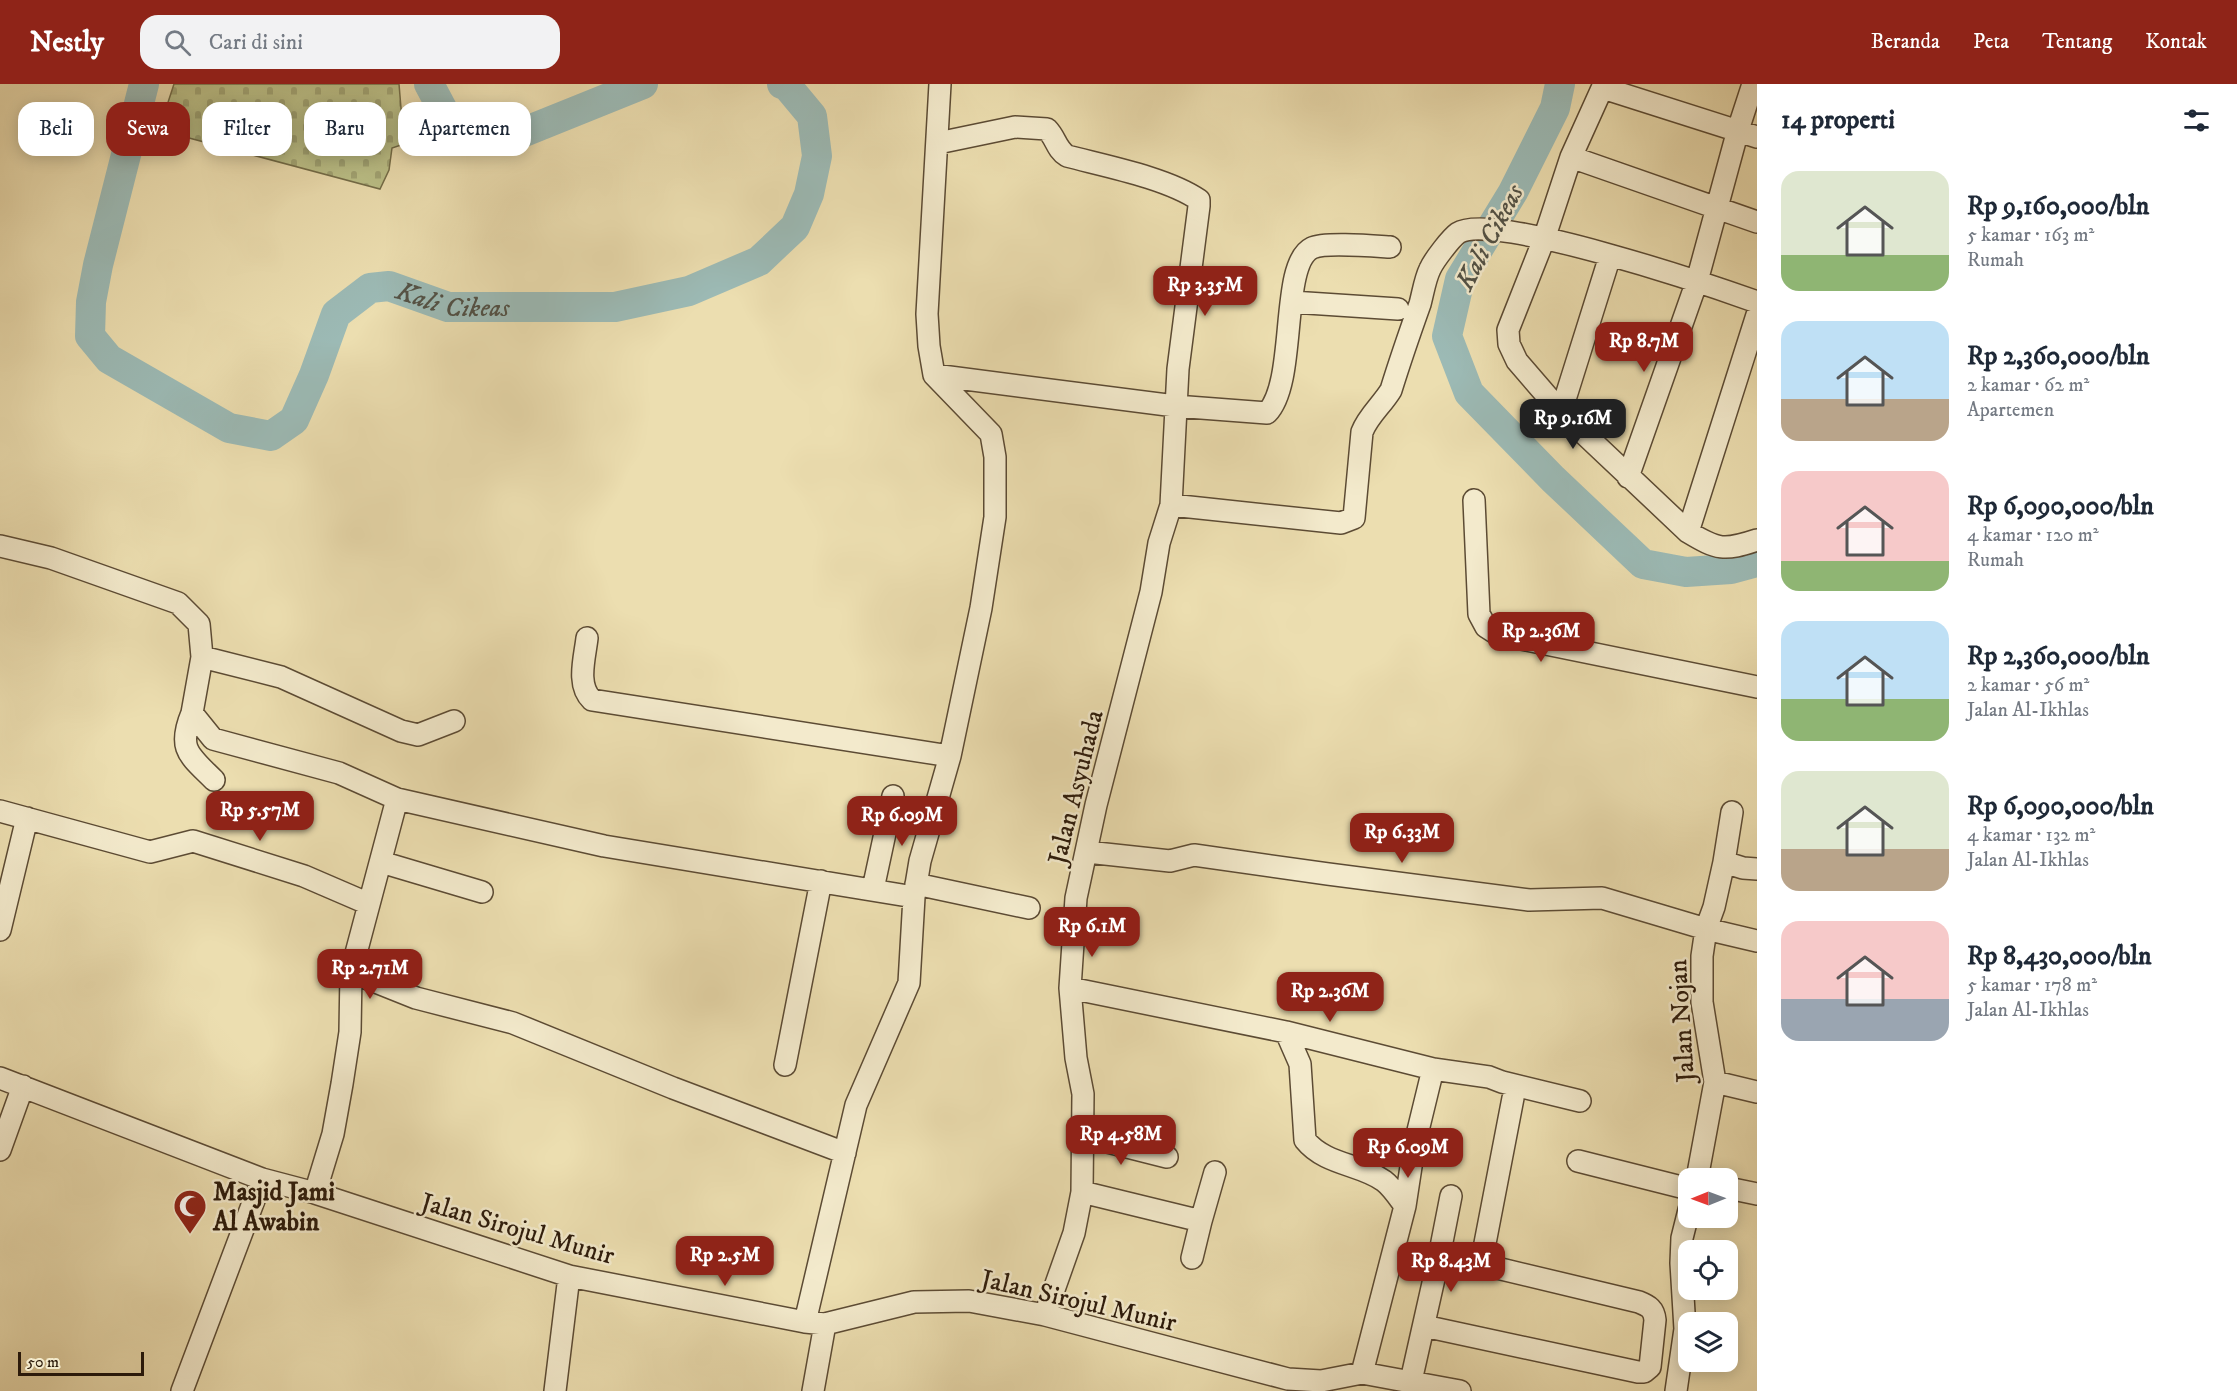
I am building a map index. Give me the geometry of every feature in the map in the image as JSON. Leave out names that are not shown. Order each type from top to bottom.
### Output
[{"type":"street","points":[[813,1391],[815,1323],[845,1153],[856,1105],[909,983],[915,891],[950,756],[981,608],[995,517],[995,458],[991,434],[934,375],[928,346],[927,314],[940,84]]},
{"type":"street","points":[[1628,477],[1697,281],[1718,209],[1748,134],[1753,84]]},
{"type":"street","points":[[1748,134],[1604,86],[1571,157],[1544,239],[1508,330],[1509,344],[1517,361],[1561,412],[1688,532],[1712,547],[1734,548],[1757,540]]},
{"type":"street","name":"Jalan Asyuhada","points":[[938,143],[1015,127],[1047,129],[1054,136],[1060,152],[1067,156],[1167,184],[1189,193],[1198,200],[1200,206],[1178,369],[1171,505],[1159,543],[1150,592],[1096,805],[1076,898],[1070,988],[1076,1058],[1083,1095],[1082,1192],[1074,1233],[1045,1315]]},
{"type":"street","points":[[1571,157],[1757,222]]},
{"type":"street","points":[[1171,505],[1341,523],[1354,518],[1362,432],[1366,421],[1384,402],[1391,390],[1430,269],[1457,234],[1468,229],[1479,228],[1544,239],[1697,281],[1757,302]]},
{"type":"street","points":[[934,375],[1175,406],[1268,413],[1278,398],[1286,354],[1294,280],[1301,258],[1312,248],[1340,245],[1390,247]]},
{"type":"street","points":[[1561,412],[1610,256]]},
{"type":"street","points":[[1292,302],[1398,309]]},
{"type":"street","points":[[1688,532],[1757,315]]},
{"type":"street","points":[[1474,500],[1479,614],[1486,627],[1497,634],[1757,687]]},
{"type":"street","points":[[0,546],[51,558],[178,603],[199,624],[202,657],[192,713],[185,730],[185,745],[194,761],[214,780]]},
{"type":"street","points":[[587,638],[583,686],[586,694],[592,700],[950,756]]},
{"type":"street","points":[[202,657],[281,677],[401,731],[418,735],[454,721]]},
{"type":"street","points":[[192,713],[213,739],[339,773],[397,799],[604,846],[873,889],[915,891],[1029,908]]},
{"type":"street","points":[[873,889],[893,796]]},
{"type":"street","points":[[315,1193],[333,1134],[342,1084],[350,1032],[351,972],[397,799]]},
{"type":"street","points":[[0,811],[150,852],[194,841],[304,876],[369,904]]},
{"type":"street","name":"Jalan Nojan","points":[[1699,1168],[1715,1082],[1702,1002],[1702,956],[1706,929],[1714,907],[1724,862],[1732,812]]},
{"type":"street","points":[[0,930],[27,818]]},
{"type":"street","points":[[1087,852],[1170,861],[1194,855],[1529,900],[1602,898],[1706,929],[1757,941]]},
{"type":"street","points":[[381,862],[482,892]]},
{"type":"street","points":[[1724,862],[1743,868],[1757,869]]},
{"type":"street","points":[[785,1065],[822,881]]},
{"type":"street","points":[[351,972],[416,998],[513,1023],[674,1088],[845,1153]]},
{"type":"street","points":[[1070,988],[1286,1032],[1432,1068],[1489,1077],[1580,1101]]},
{"type":"street","points":[[1286,1032],[1300,1064],[1305,1140],[1311,1148],[1322,1154],[1383,1180],[1405,1206]]},
{"type":"street","points":[[1362,1373],[1405,1206],[1414,1148],[1432,1068]]},
{"type":"street","name":"Jalan Sirojul Munir","points":[[0,1078],[262,1179],[315,1193],[569,1276],[815,1323],[914,1302],[969,1301],[1045,1315],[1288,1379],[1321,1381],[1362,1373],[1460,1391]]},
{"type":"street","points":[[1715,1082],[1757,1092]]},
{"type":"street","points":[[0,1150],[23,1086]]},
{"type":"street","points":[[1481,1264],[1513,1098]]},
{"type":"street","points":[[1084,1136],[1167,1157]]},
{"type":"street","points":[[1578,1161],[1678,1186]]},
{"type":"street","points":[[1192,1258],[1215,1172]]},
{"type":"street","points":[[182,1391],[262,1179]]},
{"type":"street","points":[[1738,1190],[1757,1194]]},
{"type":"street","points":[[1082,1192],[1201,1221]]},
{"type":"street","points":[[1411,1381],[1451,1196]]},
{"type":"street","points":[[1676,1391],[1685,1329],[1685,1299],[1681,1263],[1684,1228]]},
{"type":"street","points":[[1424,1326],[1638,1372],[1644,1372],[1650,1367],[1655,1320],[1654,1312],[1650,1307],[1640,1302],[1440,1252]]},
{"type":"street","points":[[555,1391],[569,1276]]},
{"type":"green space","points":[[174,84],[399,84],[398,146],[392,148],[389,170],[380,189],[256,156],[292,156],[292,102],[202,102],[202,141],[190,138],[190,102],[168,102]]},
{"type":"waterway","name":"Kali Cikeas","points":[[144,84],[98,265],[91,302],[90,336],[109,359],[229,428],[271,436],[294,420],[314,375],[336,314],[370,288],[389,286],[448,307],[615,307],[689,291],[759,261],[795,227],[809,194],[817,156],[812,116],[787,86],[782,84]]},
{"type":"waterway","name":"Kali Cikeas","points":[[429,84],[445,114],[492,138],[519,134],[643,84]]},
{"type":"waterway","name":"Kali Cikeas","points":[[1560,84],[1555,108],[1513,192],[1460,279],[1447,336],[1469,393],[1553,479],[1643,564],[1686,572],[1731,569],[1757,562]]},
{"type":"place","name":"Masjid Jami Al Awabin","points":[[190,1235]]}]
